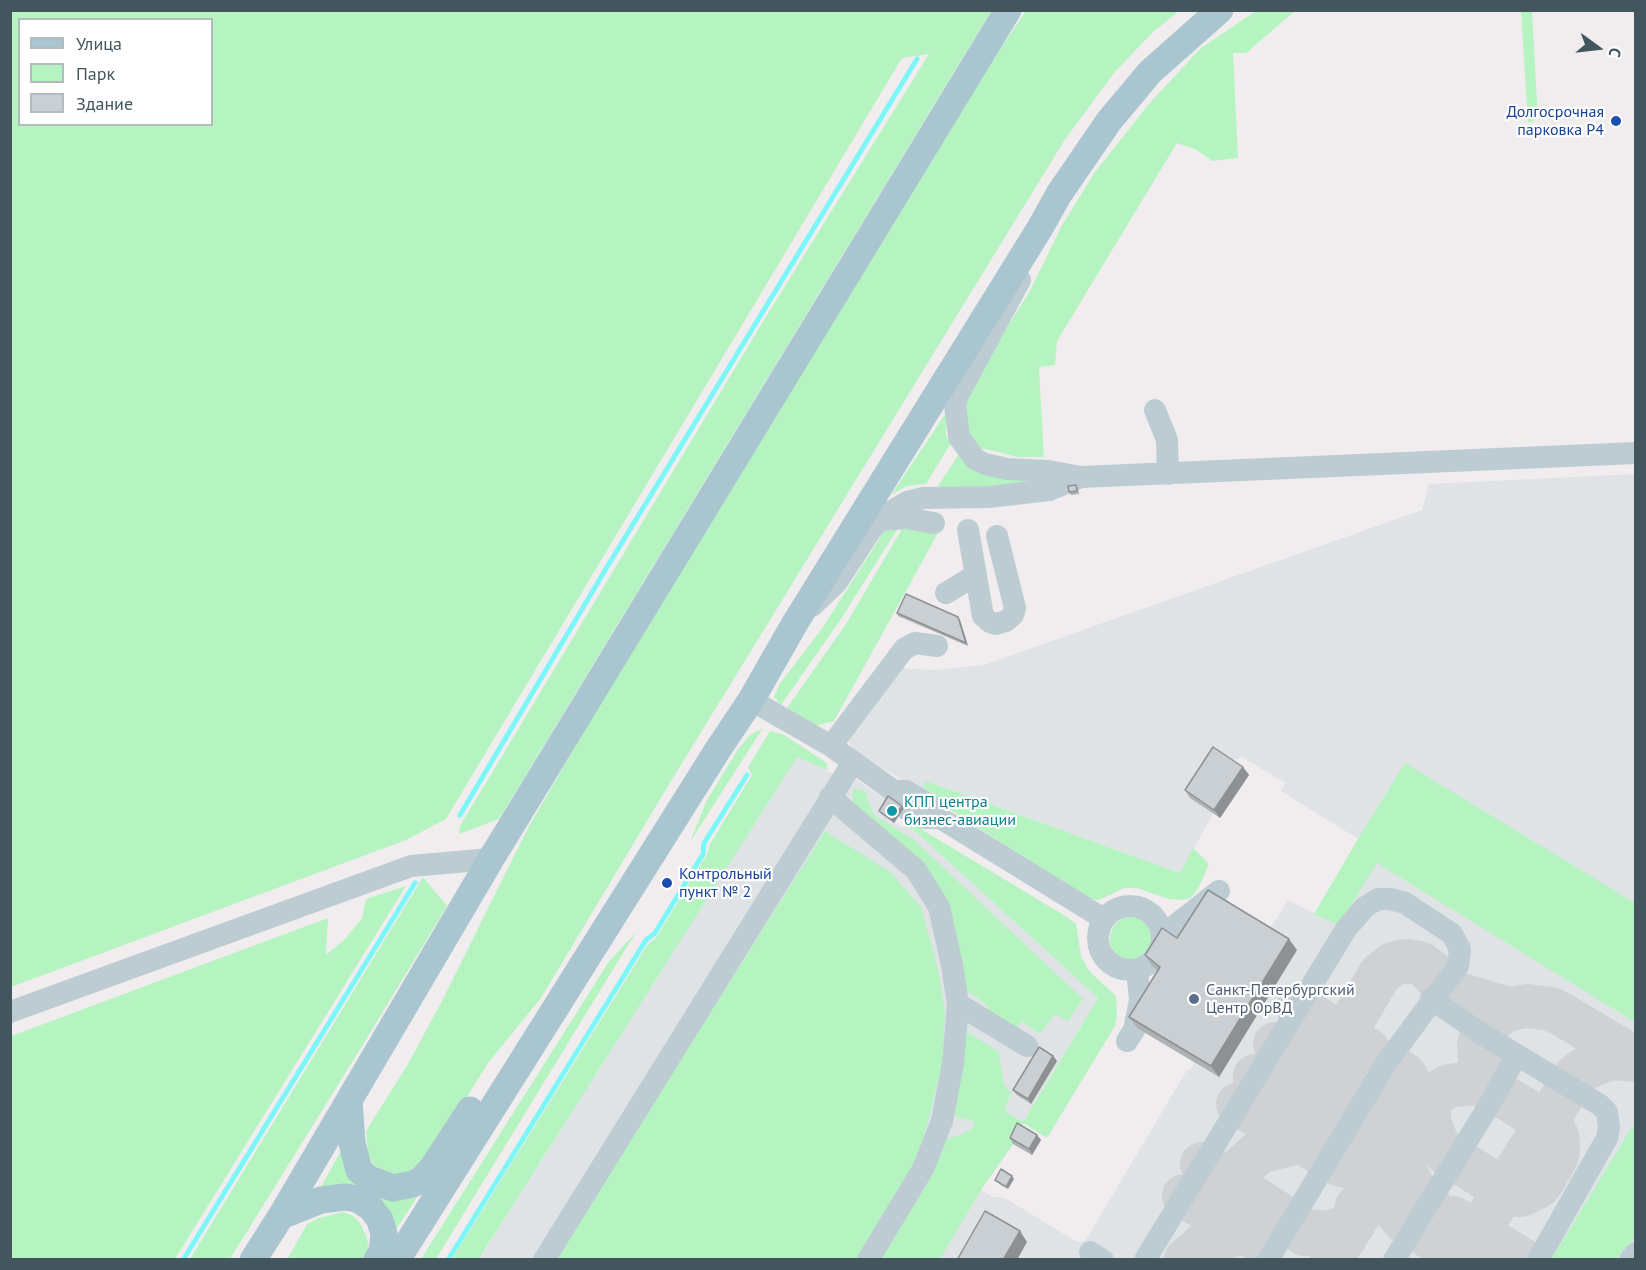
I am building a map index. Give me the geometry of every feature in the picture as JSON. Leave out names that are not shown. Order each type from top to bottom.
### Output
[{"type":"main road","points":[[253,1260],[491,859],[1008,10]]},
{"type":"main road","points":[[397,1260],[717,750],[751,700],[795,623],[1059,194],[1109,121],[1150,72],[1220,10]]},
{"type":"main road","points":[[349,1101],[352,1143],[360,1170],[369,1179],[393,1188],[413,1184],[422,1179],[433,1167],[496,1071],[587,960]]},
{"type":"main road","points":[[281,1216],[321,1200],[345,1197],[357,1199],[371,1208],[380,1220],[384,1234],[382,1251],[377,1260]]},
{"type":"street","points":[[1040,228],[1027,267],[958,395],[956,413],[959,436],[975,459],[1049,489]]},
{"type":"street","points":[[1155,410],[1167,440],[1168,474]]},
{"type":"street","points":[[795,623],[837,582],[880,520],[894,509],[923,498],[989,497],[1049,489],[1081,477],[1635,453]]},
{"type":"street","points":[[880,520],[906,518],[934,523]]},
{"type":"street","points":[[968,530],[983,616],[996,624],[1006,621],[1015,608],[997,536]]},
{"type":"street","points":[[946,592],[976,575]]},
{"type":"street","points":[[831,746],[904,649],[915,643],[937,646]]},
{"type":"street","points":[[751,700],[831,746],[894,791],[906,791],[918,798],[929,805],[940,818],[1104,919]]},
{"type":"street","points":[[544,1260],[853,762]]},
{"type":"street","points":[[830,797],[916,870],[939,907],[958,1004],[953,1063],[942,1121],[923,1169],[868,1260]]},
{"type":"street","points":[[10,1012],[411,866],[491,859]]},
{"type":"street","points":[[1163,935],[1219,891]]},
{"type":"street","points":[[1145,1260],[1346,929],[1365,907],[1378,899],[1405,903],[1452,933],[1460,949],[1458,966],[1431,999],[1387,1062],[1268,1260]]},
{"type":"street","points":[[1131,906],[1146,909],[1157,920],[1163,935],[1161,951],[1151,963],[1137,970],[1122,970],[1108,963],[1099,949],[1098,934],[1104,919],[1116,909],[1131,906]]},
{"type":"street","points":[[1127,1041],[1134,1030],[1140,1000],[1137,970]]},
{"type":"street","points":[[1431,999],[1482,1034],[1600,1105],[1607,1112],[1609,1128],[1607,1138],[1538,1260]]},
{"type":"street","points":[[958,1004],[1027,1046]]},
{"type":"street","points":[[1394,1260],[1485,1112],[1517,1055]]},
{"type":"street","points":[[1630,1260],[1635,1253]]},
{"type":"shaded area","points":[[1635,474],[1635,1259],[479,1260],[797,756],[841,778],[854,778],[886,799],[879,812],[881,814],[904,828],[913,829],[1098,998],[1023,1122],[1013,1144],[981,1190],[993,1197],[1005,1198],[1077,1242],[1085,1241],[1187,1070],[1190,1070],[1194,1063],[1219,1077],[1297,950],[1268,932],[1288,900],[1315,914],[1358,839],[1281,791],[1285,783],[1242,757],[1236,760],[1218,755],[1191,798],[1213,814],[1180,873],[929,782],[923,792],[852,750],[848,740],[902,668],[934,670],[984,665],[1422,510],[1429,484]]},
{"type":"green space","points":[[11,11],[991,11],[499,819],[459,834],[460,826],[764,320],[929,54],[902,58],[446,819],[406,840],[11,987]]},
{"type":"green space","points":[[1026,11],[1179,11],[1153,32],[1114,73],[1064,141],[668,786],[541,998],[488,1063],[427,1161],[404,1175],[393,1175],[381,1171],[372,1163],[368,1154],[366,1131],[408,1064],[443,999],[528,828],[587,726],[987,68]]},
{"type":"green space","points":[[1256,11],[1295,11],[1246,53],[1233,53],[1238,158],[1212,161],[1197,150],[1177,143],[1057,341],[1055,365],[1039,367],[1044,457],[1017,457],[986,449],[979,450],[967,438],[962,417],[968,390],[1031,289],[1061,227],[1095,172],[1148,105],[1201,48]]},
{"type":"green space","points":[[1521,11],[1532,11],[1538,119],[1528,123]]},
{"type":"green space","points":[[946,413],[946,436],[951,443],[926,484],[907,486],[891,495]]},
{"type":"green space","points":[[959,454],[1038,483],[936,489]]},
{"type":"green space","points":[[906,522],[938,533],[834,721],[814,726],[784,712],[846,624]]},
{"type":"green space","points":[[900,525],[841,619],[781,705],[774,697],[779,685],[823,627],[887,527]]},
{"type":"green space","points":[[763,728],[690,842],[706,802],[738,749],[750,735]]},
{"type":"green space","points":[[770,731],[784,735],[827,763],[827,770],[797,757],[479,1259],[452,1259],[648,944],[656,938],[707,854],[710,844],[752,775],[748,767]]},
{"type":"green space","points":[[1405,763],[1635,903],[1635,1022],[1377,863],[1339,925],[1314,914]]},
{"type":"green space","points":[[925,782],[1180,873],[1193,848],[1209,864],[1199,887],[1191,898],[1169,899],[1137,888],[1124,888],[1099,900],[1086,898],[923,792]]},
{"type":"green space","points":[[853,788],[866,792],[875,816],[913,839],[1083,999],[1068,1021],[1055,1014],[1040,1034],[1021,1021],[1013,1032],[989,1015],[988,1006],[961,986],[940,900],[853,808]]},
{"type":"green space","points":[[911,823],[1076,924],[1081,956],[1090,972],[1116,996],[1117,1016],[1115,1026],[1047,1138],[1023,1123],[1013,1144],[981,1190],[940,1259],[879,1260],[928,1183],[939,1141],[961,1135],[974,1127],[973,1121],[960,1118],[948,1111],[958,1026],[999,1052],[1004,1085],[1011,1093],[1004,1111],[1023,1122],[1098,998],[913,829],[904,828]]},
{"type":"green space","points":[[825,831],[890,872],[921,907],[937,965],[945,1013],[942,1064],[916,1170],[859,1259],[554,1260]]},
{"type":"green space","points":[[423,877],[447,906],[359,1051],[230,1259],[190,1259]]},
{"type":"green space","points":[[406,886],[175,1259],[11,1259],[11,1036],[328,918],[326,955],[345,939],[362,918],[366,899]]},
{"type":"green space","points":[[1133,916],[1149,923],[1156,939],[1149,955],[1133,962],[1117,955],[1110,939],[1117,923]]},
{"type":"green space","points":[[636,932],[436,1259],[421,1259],[608,963]]},
{"type":"green space","points":[[1635,1126],[1635,1237],[1616,1259],[1551,1260],[1630,1130]]},
{"type":"green space","points":[[342,1149],[416,1199],[391,1237],[389,1229],[319,1190]]},
{"type":"green space","points":[[343,1212],[353,1216],[360,1223],[367,1237],[369,1253],[367,1259],[287,1260],[307,1224],[319,1218]]},
{"type":"building","points":[[1076,485],[1077,491],[1069,492],[1068,486]]},
{"type":"building","points":[[906,594],[958,617],[966,643],[897,613]]},
{"type":"building","points":[[1213,747],[1243,767],[1214,810],[1185,790]]},
{"type":"building","name":"КПП центра бизнес-авиации","points":[[888,796],[902,806],[892,820],[879,811]]},
{"type":"building","points":[[1208,890],[1289,939],[1211,1066],[1129,1017],[1160,967],[1145,955],[1162,928],[1177,938]]},
{"type":"building","points":[[1039,1047],[1053,1056],[1028,1099],[1013,1090]]},
{"type":"building","points":[[1017,1123],[1037,1135],[1029,1149],[1010,1138]]},
{"type":"building","points":[[1001,1169],[1012,1176],[1006,1187],[995,1180]]},
{"type":"building","points":[[985,1211],[1020,1231],[1003,1260],[957,1260]]},
{"type":"waterway","points":[[460,815],[607,567],[917,59]]},
{"type":"waterway","points":[[448,1260],[646,940],[655,933],[703,854],[704,843],[747,775]]},
{"type":"waterway","points":[[183,1260],[415,883]]},
{"type":"taxiway","points":[[1351,1089],[1338,1067],[1338,1045],[1380,974],[1393,964],[1406,961],[1420,963],[1452,992],[1509,1009],[1528,1006],[1551,1009],[1636,1059]]},
{"type":"taxiway","points":[[1298,1007],[1368,1050]]},
{"type":"taxiway","points":[[1496,1092],[1479,1084],[1449,1086],[1429,1100],[1429,1123],[1438,1145],[1447,1154],[1511,1194],[1521,1195],[1539,1186],[1557,1156],[1558,1147],[1557,1136],[1552,1126],[1496,1092],[1481,1070],[1479,1045],[1482,1034],[1494,1018],[1509,1009]]},
{"type":"taxiway","points":[[1238,1104],[1341,1165],[1359,1169],[1372,1167],[1394,1158],[1394,1133],[1380,1110],[1365,1098],[1275,1044]]},
{"type":"taxiway","points":[[1461,1260],[1575,1076],[1586,1068],[1605,1060],[1616,1058],[1636,1060]]},
{"type":"taxiway","points":[[1255,1076],[1362,1142],[1379,1144],[1395,1141],[1410,1131],[1416,1111],[1411,1085],[1405,1075],[1387,1062]]},
{"type":"taxiway","points":[[1413,1129],[1410,1131],[1405,1147],[1406,1173],[1414,1189],[1429,1204]]},
{"type":"taxiway","points":[[1236,1187],[1238,1174],[1243,1166],[1259,1152],[1317,1137]]},
{"type":"taxiway","points":[[1331,1260],[1401,1147]]},
{"type":"taxiway","points":[[1202,1164],[1305,1231],[1329,1233],[1345,1227],[1355,1220],[1357,1206]]},
{"type":"taxiway","points":[[1386,1189],[1393,1208],[1404,1221],[1463,1258],[1474,1260]]},
{"type":"taxiway","points":[[1184,1196],[1259,1240]]},
{"type":"taxiway","points":[[1453,1218],[1523,1260]]},
{"type":"taxiway","points":[[1186,1260],[1204,1244],[1244,1232],[1291,1223],[1304,1234]]},
{"type":"place","name":"Долгосрочная парковка P4","points":[[1616,121]]},
{"type":"place","name":"КПП центра бизнес-авиации","points":[[892,811]]},
{"type":"place","name":"Контрольный пункт № 2","points":[[667,883]]},
{"type":"place","name":"Санкт-Петербургский Центр ОрВД","points":[[1194,999]]}]
